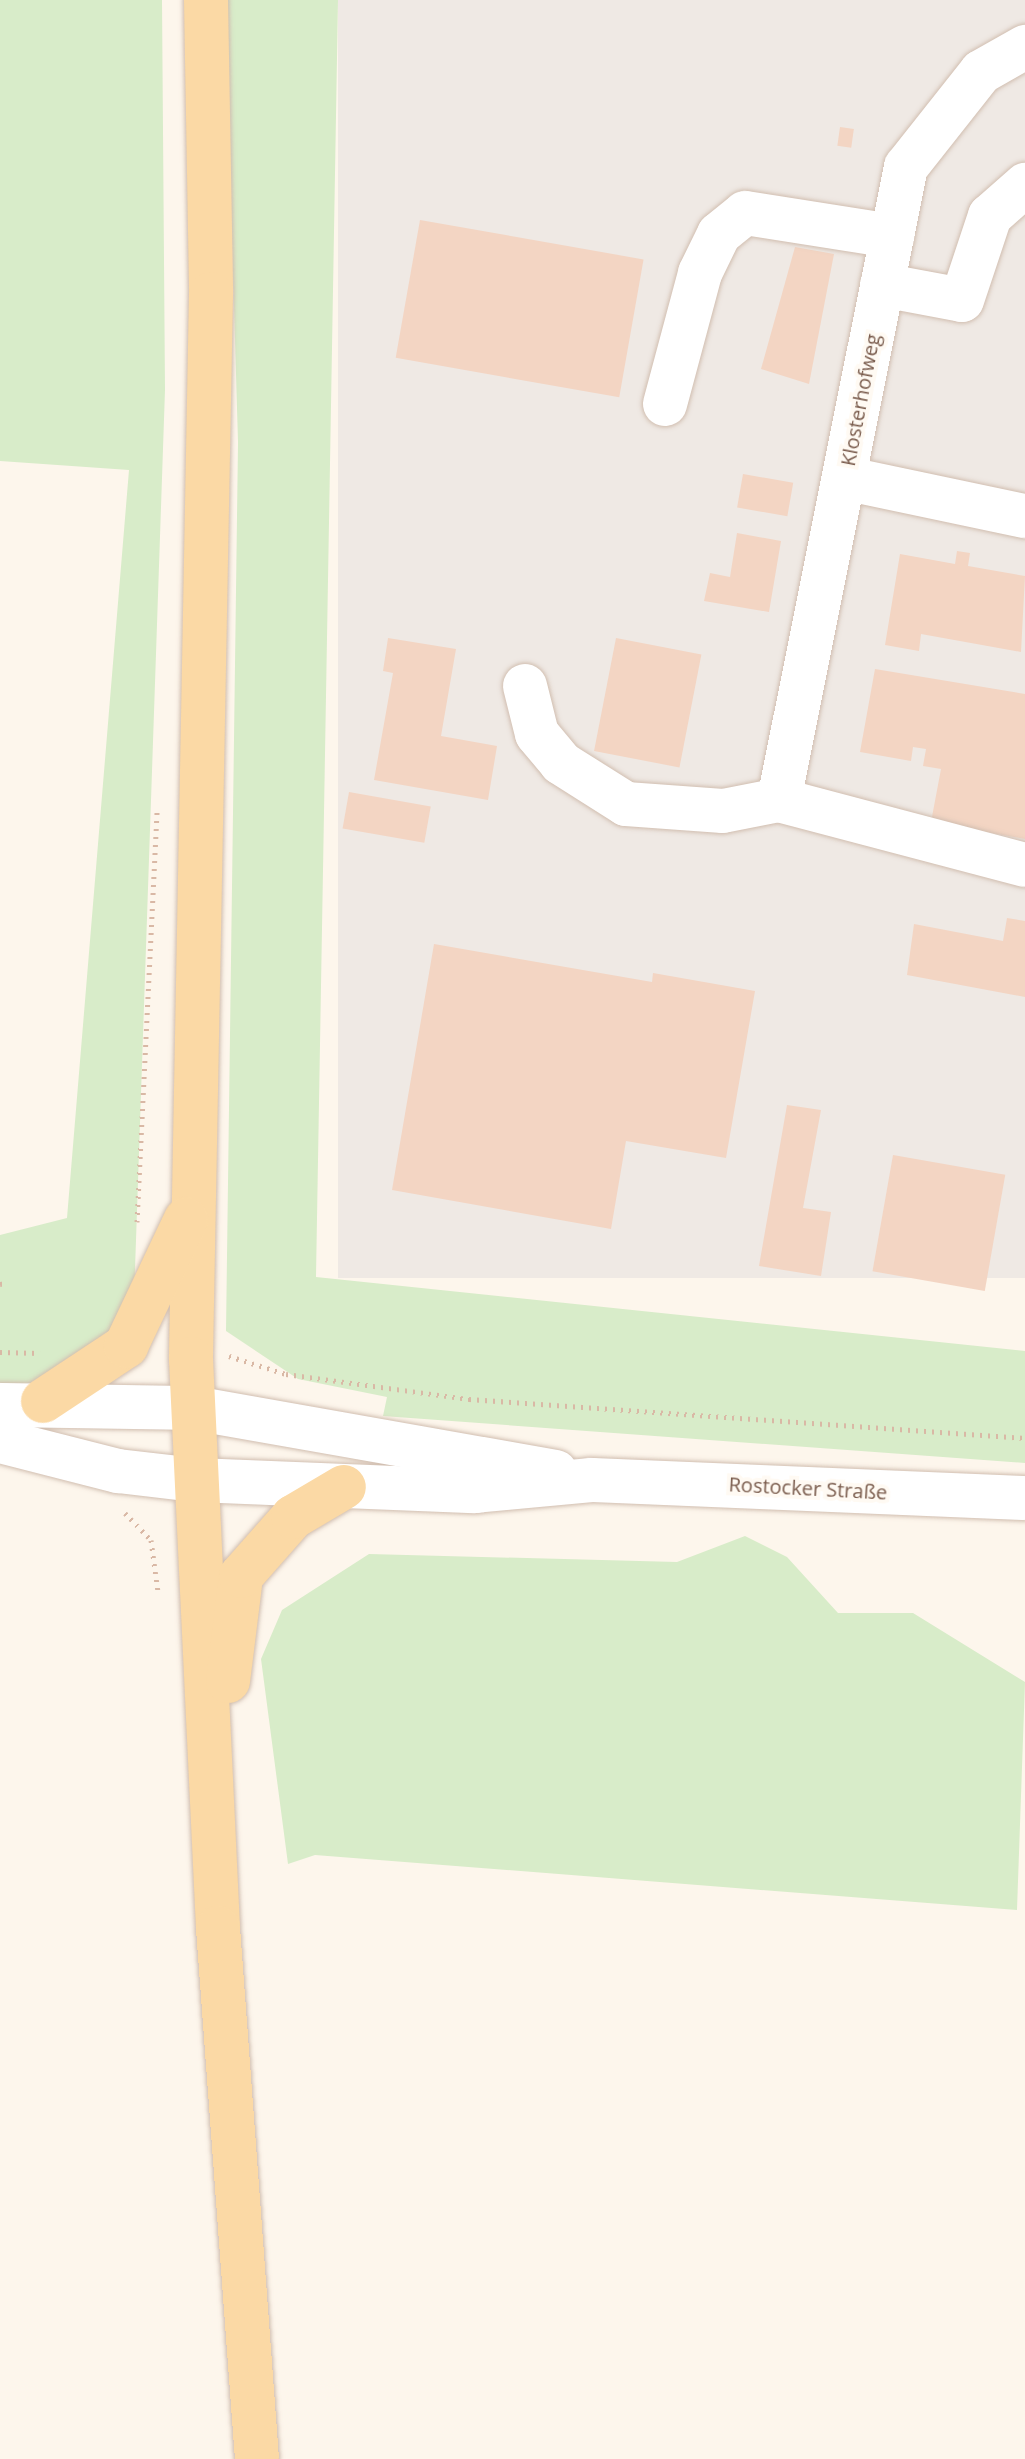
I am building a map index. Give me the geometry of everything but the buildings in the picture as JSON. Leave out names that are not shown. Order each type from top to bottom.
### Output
[{"type":"main road","points":[[206,0],[211,294],[193,1206],[193,1408],[218,1928],[257,2459]]},
{"type":"main road","points":[[43,1401],[126,1346],[193,1206]]},
{"type":"main road","points":[[218,1928],[229,1659],[241,1576],[293,1517],[344,1487]]},
{"type":"street","name":"Klosterhofweg","points":[[779,800],[906,167],[981,72],[1025,47]]},
{"type":"street","points":[[882,285],[962,300],[990,216],[1025,185]]},
{"type":"street","points":[[665,404],[700,273],[719,234],[745,213],[892,236]]},
{"type":"street","points":[[844,478],[1025,516]]},
{"type":"street","points":[[525,686],[537,734],[561,763],[626,804],[723,811],[779,800],[1025,865]]},
{"type":"street","name":"Rostocker Straße","points":[[0,1405],[43,1401],[193,1408],[470,1452],[591,1480]]},
{"type":"street","name":"Rostocker Straße","points":[[0,1441],[118,1471],[196,1480],[475,1491],[591,1480],[1025,1498]]},
{"type":"path","points":[[136,1239],[157,797]]},
{"type":"path","points":[[236,1355],[286,1374],[469,1399],[1025,1438]]},
{"type":"shaded area","points":[[338,0],[1025,0],[1025,1278],[338,1278]]},
{"type":"green space","points":[[0,0],[162,0],[165,390],[134,1299],[98,1351],[32,1390],[0,1389],[0,1235],[67,1218],[129,470],[0,461]]},
{"type":"green space","points":[[225,0],[338,0],[316,1277],[1025,1351],[1025,1463],[383,1416],[387,1397],[298,1379],[226,1331],[238,442]]},
{"type":"green space","points":[[745,1536],[787,1557],[838,1613],[913,1613],[1025,1682],[1017,1910],[315,1855],[288,1864],[261,1659],[282,1610],[369,1554],[677,1562]]}]
